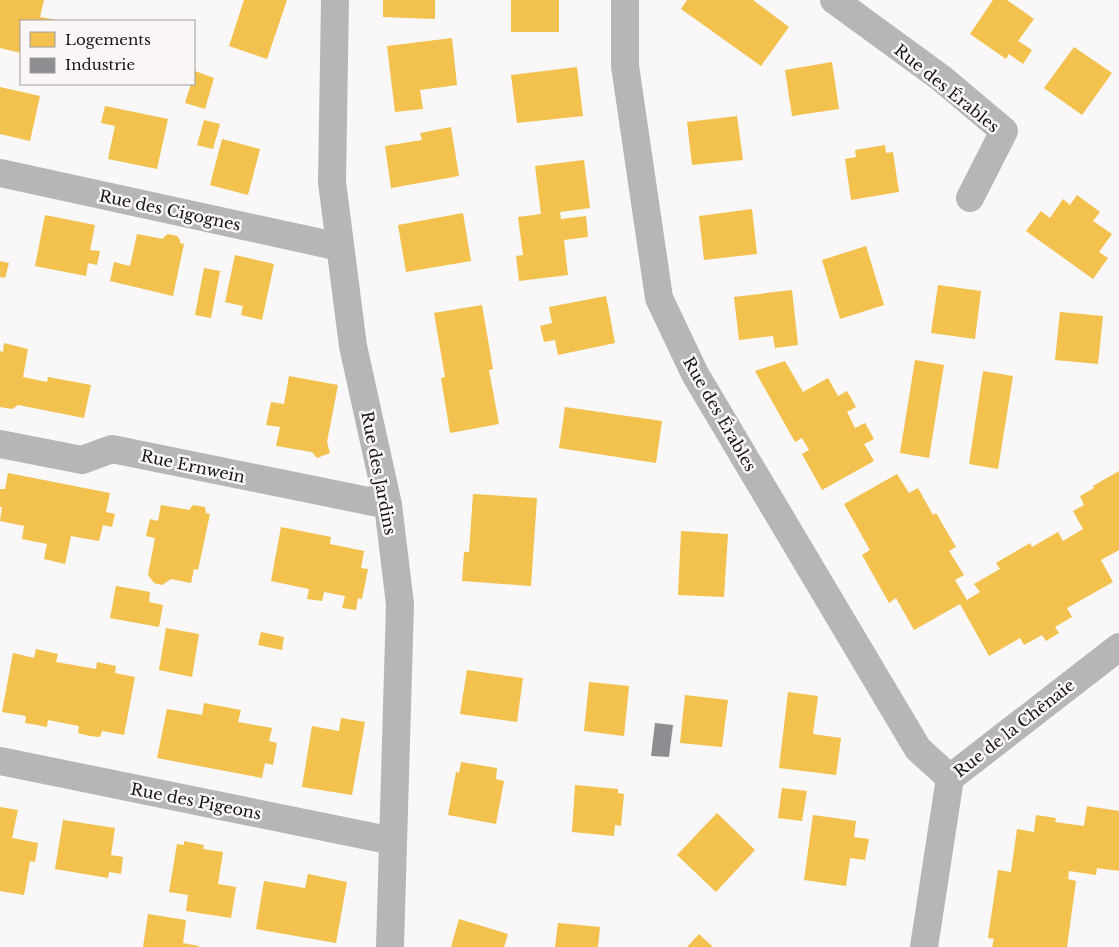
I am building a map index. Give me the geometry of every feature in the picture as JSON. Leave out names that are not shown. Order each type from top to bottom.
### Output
[{"type":"street","name":"Rue des Jardins","points":[[335,0],[332,182],[353,346],[388,505],[400,604],[390,947]]},
{"type":"street","name":"Rue des Érables","points":[[624,0],[625,66],[659,298],[695,374],[918,749],[950,778]]},
{"type":"street","name":"Rue des Érables","points":[[834,0],[941,78],[1004,132],[970,198]]},
{"type":"street","name":"Rue des Cigognes","points":[[0,173],[340,247]]},
{"type":"street","name":"Rue Ernwein","points":[[0,444],[82,460],[112,449],[388,505]]},
{"type":"street","name":"Rue de la Chênaie","points":[[924,947],[950,778],[1119,647]]},
{"type":"street","name":"Rue des Pigeons","points":[[0,761],[392,841]]},
{"type":"building: Logements","points":[[0,0],[44,0],[40,17],[57,20],[20,20],[20,53],[0,48]]},
{"type":"building: Logements","points":[[244,0],[287,0],[267,59],[229,46]]},
{"type":"building: Logements","points":[[383,0],[435,0],[435,19],[383,17]]},
{"type":"building: Logements","points":[[511,0],[559,0],[559,32],[511,32]]},
{"type":"building: Logements","points":[[687,0],[753,0],[789,27],[761,66],[681,9]]},
{"type":"building: Logements","points":[[993,0],[1007,0],[1034,19],[1018,41],[1032,50],[1023,64],[1009,54],[1006,59],[970,34]]},
{"type":"building: Logements","points":[[452,38],[457,85],[420,90],[423,109],[395,112],[387,46]]},
{"type":"building: Logements","points":[[1074,47],[1112,73],[1082,115],[1044,88]]},
{"type":"building: Logements","points":[[832,62],[839,109],[792,116],[785,70]]},
{"type":"building: Logements","points":[[577,67],[583,116],[517,123],[511,75]]},
{"type":"building: Logements","points":[[195,71],[214,78],[205,109],[185,103],[191,85],[195,85]]},
{"type":"building: Logements","points":[[0,87],[40,96],[30,141],[0,134]]},
{"type":"building: Logements","points":[[105,106],[168,119],[157,169],[108,159],[115,126],[101,123]]},
{"type":"building: Logements","points":[[737,116],[743,160],[692,165],[687,122]]},
{"type":"building: Logements","points":[[204,120],[220,124],[213,149],[197,145]]},
{"type":"building: Logements","points":[[451,127],[459,176],[391,188],[385,146],[422,140],[420,133]]},
{"type":"building: Logements","points":[[222,139],[260,149],[248,195],[210,185]]},
{"type":"building: Logements","points":[[885,145],[886,153],[893,152],[899,192],[851,200],[845,159],[856,157],[855,150]]},
{"type":"building: Logements","points":[[584,160],[590,208],[560,212],[561,219],[586,216],[588,237],[564,240],[568,275],[519,281],[516,256],[523,255],[518,217],[541,214],[535,166]]},
{"type":"building: Logements","points":[[1077,195],[1100,212],[1093,221],[1112,234],[1099,252],[1108,258],[1093,279],[1026,231],[1041,211],[1050,218],[1063,199],[1070,205]]},
{"type":"building: Logements","points":[[752,209],[757,254],[704,260],[699,216]]},
{"type":"building: Logements","points":[[463,213],[471,261],[406,272],[398,225]]},
{"type":"building: Logements","points":[[45,215],[95,225],[90,250],[100,251],[97,265],[88,263],[86,276],[35,266]]},
{"type":"building: Logements","points":[[137,234],[163,239],[168,234],[177,236],[180,243],[184,244],[173,296],[110,281],[114,262],[130,266]]},
{"type":"building: Logements","points":[[866,246],[884,305],[840,319],[822,260]]},
{"type":"building: Logements","points":[[235,255],[274,264],[262,320],[241,315],[243,306],[225,302]]},
{"type":"building: Logements","points":[[0,261],[9,263],[5,278],[0,277]]},
{"type":"building: Logements","points":[[204,268],[220,271],[211,318],[195,315]]},
{"type":"building: Logements","points":[[938,285],[981,291],[975,339],[931,333]]},
{"type":"building: Logements","points":[[792,290],[798,345],[775,348],[773,336],[739,340],[734,297]]},
{"type":"building: Logements","points":[[606,296],[615,343],[558,355],[555,340],[544,342],[540,326],[552,323],[549,307]]},
{"type":"building: Logements","points":[[482,305],[493,369],[489,370],[499,424],[450,433],[441,378],[445,377],[434,313]]},
{"type":"building: Logements","points":[[1060,312],[1103,316],[1098,364],[1055,360]]},
{"type":"building: Logements","points":[[4,343],[28,349],[23,377],[47,382],[48,377],[91,385],[84,418],[18,405],[12,409],[0,407],[0,351],[3,352]]},
{"type":"building: Logements","points":[[915,360],[944,365],[929,458],[900,453]]},
{"type":"building: Logements","points":[[785,361],[803,392],[828,378],[838,396],[847,391],[856,407],[847,412],[855,428],[865,423],[874,439],[864,444],[874,461],[822,490],[802,454],[809,450],[802,438],[795,442],[755,371]]},
{"type":"building: Logements","points":[[983,371],[1013,376],[998,469],[969,464]]},
{"type":"building: Logements","points":[[289,376],[338,385],[327,442],[330,453],[317,458],[312,452],[276,446],[280,427],[266,425],[271,402],[284,404]]},
{"type":"building: Logements","points":[[565,407],[662,421],[656,463],[559,448]]},
{"type":"building: Logements","points":[[1119,471],[1119,550],[1101,560],[1113,582],[1067,608],[1072,617],[1055,627],[1059,633],[1046,641],[1042,635],[1024,645],[1020,638],[989,656],[960,604],[914,630],[896,598],[889,603],[862,555],[870,550],[844,504],[897,474],[909,493],[918,488],[933,515],[936,513],[956,547],[949,551],[964,575],[955,580],[967,600],[980,592],[974,584],[1000,569],[996,563],[1030,543],[1032,547],[1058,532],[1063,541],[1083,529],[1073,511],[1084,505],[1080,496]]},
{"type":"building: Logements","points":[[8,473],[110,493],[106,512],[115,514],[112,527],[103,525],[99,541],[71,536],[65,564],[44,559],[47,544],[22,539],[24,526],[0,521],[2,507],[0,507],[0,489],[5,489]]},
{"type":"building: Logements","points":[[473,494],[537,498],[531,586],[462,581],[464,552],[469,552]]},
{"type":"building: Logements","points":[[161,505],[189,510],[193,505],[205,507],[206,513],[210,514],[198,570],[194,569],[191,583],[171,579],[162,585],[154,583],[148,575],[155,538],[146,536],[150,519],[158,521]]},
{"type":"building: Logements","points":[[281,527],[331,537],[330,544],[364,551],[361,568],[368,569],[362,599],[358,598],[356,610],[342,608],[345,596],[324,592],[322,601],[307,599],[309,589],[271,581]]},
{"type":"building: Logements","points":[[681,531],[728,534],[724,597],[678,595]]},
{"type":"building: Logements","points":[[116,586],[150,592],[149,602],[163,605],[159,627],[110,618]]},
{"type":"building: Logements","points":[[166,628],[199,634],[192,677],[159,670]]},
{"type":"building: Logements","points":[[261,632],[284,637],[282,650],[258,645]]},
{"type":"building: Logements","points":[[36,649],[58,654],[56,662],[96,669],[97,662],[116,666],[115,673],[135,677],[124,735],[102,731],[100,737],[90,736],[78,733],[79,726],[48,720],[47,727],[25,723],[26,716],[2,712],[13,653],[34,658]]},
{"type":"building: Logements","points":[[467,670],[523,678],[517,722],[460,714]]},
{"type":"building: Logements","points":[[589,682],[629,686],[624,736],[584,731]]},
{"type":"building: Logements","points":[[788,692],[818,696],[813,734],[841,738],[836,775],[779,768]]},
{"type":"building: Logements","points":[[685,695],[728,700],[722,747],[680,743]]},
{"type":"building: Logements","points":[[204,703],[241,710],[238,722],[272,728],[269,741],[277,743],[273,765],[265,763],[262,778],[157,758],[167,709],[202,715]]},
{"type":"building: Logements","points":[[341,718],[365,722],[352,795],[302,787],[312,726],[339,731]]},
{"type":"building: Logements","points":[[461,762],[497,768],[496,779],[504,781],[496,824],[448,815],[456,772],[459,773]]},
{"type":"building: Logements","points":[[575,785],[618,789],[618,793],[624,794],[621,826],[615,825],[614,836],[572,832]]},
{"type":"building: Logements","points":[[782,788],[807,791],[802,821],[778,818]]},
{"type":"building: Logements","points":[[1087,806],[1119,811],[1119,871],[1097,868],[1096,875],[1069,871],[1068,879],[1076,881],[1067,947],[992,947],[994,939],[988,938],[998,870],[1011,872],[1017,829],[1034,832],[1036,815],[1056,818],[1055,822],[1084,826]]},
{"type":"building: Logements","points":[[0,807],[18,810],[12,838],[38,843],[35,862],[30,861],[24,895],[0,891]]},
{"type":"building: Logements","points":[[717,813],[755,850],[716,892],[677,855]]},
{"type":"building: Logements","points":[[813,815],[856,821],[854,837],[869,839],[865,860],[850,858],[846,886],[804,880]]},
{"type":"building: Logements","points":[[63,820],[115,828],[111,855],[123,857],[121,874],[109,872],[108,878],[55,869]]},
{"type":"building: Logements","points":[[184,841],[204,845],[203,849],[223,852],[218,884],[236,887],[231,918],[186,911],[188,895],[169,892],[177,844],[184,845]]},
{"type":"building: Logements","points":[[308,874],[347,882],[336,943],[256,929],[264,881],[305,888]]},
{"type":"building: Logements","points":[[148,914],[186,920],[183,943],[199,947],[143,947]]},
{"type":"building: Logements","points":[[459,919],[508,934],[504,947],[451,947]]},
{"type":"building: Logements","points":[[558,923],[600,927],[598,947],[555,947]]},
{"type":"building: Logements","points":[[699,934],[713,947],[687,947]]},
{"type":"building: Industrie","points":[[655,723],[673,725],[669,757],[651,756]]}]
